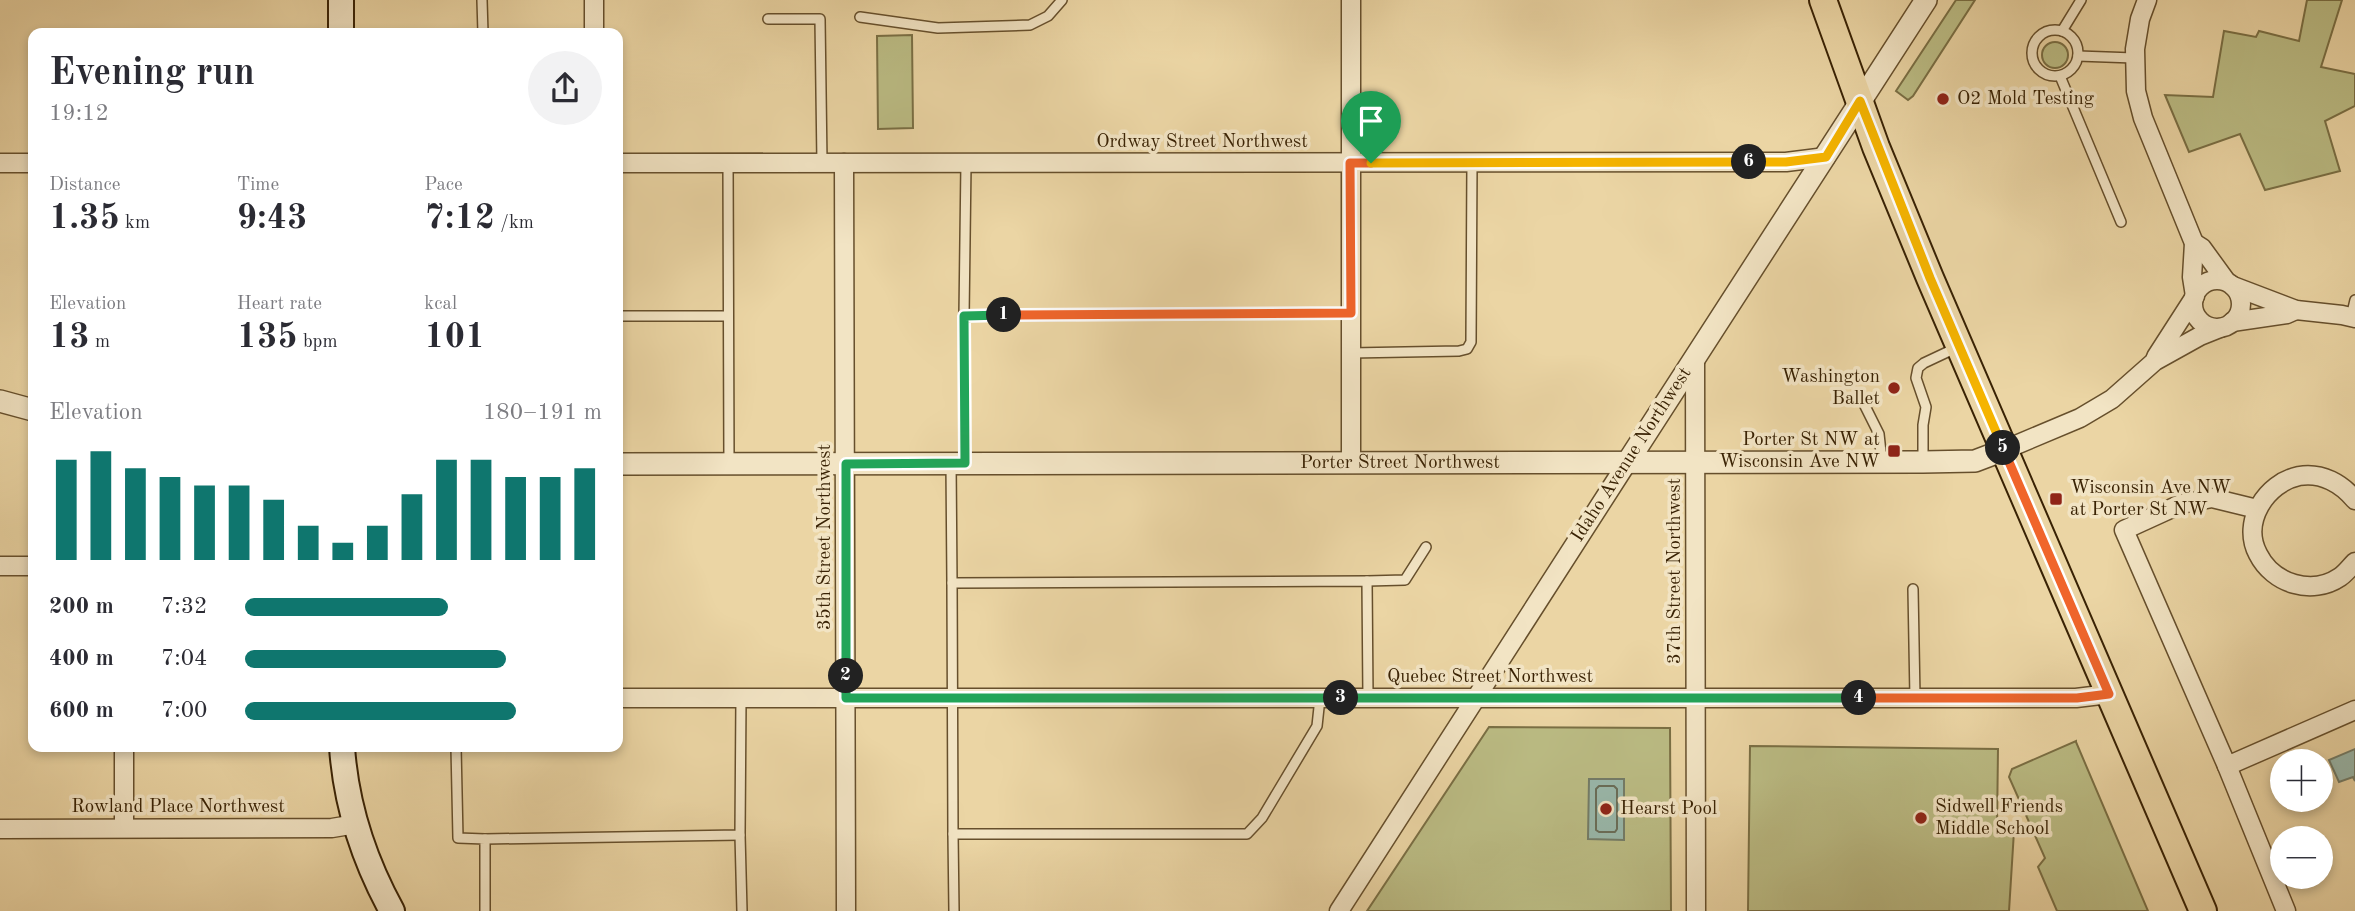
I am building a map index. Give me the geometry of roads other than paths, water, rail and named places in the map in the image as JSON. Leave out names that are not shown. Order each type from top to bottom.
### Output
[{"type":"main road","points":[[341,0],[341,28]]},
{"type":"main road","points":[[1823,0],[1860,101],[1960,346],[2203,911]]},
{"type":"main road","points":[[343,752],[346,782],[356,824],[368,862],[392,911]]},
{"type":"street","points":[[594,0],[594,28]]},
{"type":"street","points":[[1351,0],[1351,463]]},
{"type":"street","name":"Idaho Avenue Northwest","points":[[1339,911],[1926,0]]},
{"type":"street","points":[[2147,0],[2137,31],[2134,58],[2136,91],[2143,118],[2194,243],[2192,277],[2195,314],[2206,325],[2226,325],[2241,307],[2238,292],[2202,248],[2194,243]]},
{"type":"street","name":"Ordway Street Northwest","points":[[623,163],[1786,162],[1826,157]]},
{"type":"street","points":[[1786,162],[1797,176],[1802,190]]},
{"type":"street","points":[[0,163],[28,163]]},
{"type":"street","name":"35th Street Northwest","points":[[844,163],[846,911]]},
{"type":"street","points":[[2194,297],[2203,285],[2210,281],[2229,284]]},
{"type":"street","name":"Porter Street Northwest","points":[[2229,284],[2297,310],[2354,312]]},
{"type":"street","name":"Porter Street Northwest","points":[[2155,361],[2194,297]]},
{"type":"street","name":"Porter Street Northwest","points":[[623,464],[1975,461],[2064,426],[2095,410],[2155,361],[2200,336],[2226,325],[2297,310]]},
{"type":"street","name":"37th Street Northwest","points":[[1695,357],[1696,911]]},
{"type":"street","points":[[0,401],[28,409]]},
{"type":"street","points":[[2355,500],[2346,489],[2329,479],[2302,475],[2284,481],[2267,493],[2257,509],[2253,535],[2258,554],[2272,573],[2289,583],[2305,587],[2324,585],[2342,576],[2355,562]]},
{"type":"street","points":[[2257,509],[2212,498],[2180,504],[2124,530],[2227,766],[2286,911]]},
{"type":"street","points":[[0,566],[28,566]]},
{"type":"street","name":"Quebec Street Northwest","points":[[623,698],[2077,698],[2109,694]]},
{"type":"street","points":[[2227,766],[2355,710]]},
{"type":"street","points":[[124,752],[124,828]]},
{"type":"street","name":"Rowland Place Northwest","points":[[0,829],[332,828],[356,824]]},
{"type":"lane","points":[[482,0],[483,28]]},
{"type":"lane","points":[[860,17],[938,28],[1030,25],[1048,16],[1062,0]]},
{"type":"lane","points":[[2062,31],[2081,0]]},
{"type":"lane","points":[[768,19],[820,19],[822,163]]},
{"type":"lane","points":[[2062,31],[2073,38],[2078,56],[2072,69],[2060,76],[2045,74],[2034,63],[2032,48],[2035,41],[2047,32],[2062,31]]},
{"type":"lane","points":[[2078,56],[2134,58]]},
{"type":"lane","points":[[2060,76],[2121,222]]},
{"type":"lane","points":[[1351,353],[1459,351],[1467,348],[1471,342],[1472,162]]},
{"type":"lane","points":[[728,163],[729,464]]},
{"type":"lane","points":[[954,911],[952,583],[964,316],[966,163]]},
{"type":"lane","points":[[964,316],[1351,313]]},
{"type":"lane","points":[[623,316],[728,316]]},
{"type":"lane","points":[[1923,462],[1926,407],[1916,378],[1918,368],[1960,346]]},
{"type":"lane","points":[[1860,396],[1879,434],[1882,462]]},
{"type":"lane","points":[[952,583],[1405,580],[1426,547]]},
{"type":"lane","points":[[1367,581],[1368,698]]},
{"type":"lane","points":[[1913,589],[1915,698]]},
{"type":"lane","points":[[741,698],[742,911]]},
{"type":"lane","points":[[953,834],[1247,834],[1262,818],[1317,726],[1320,718],[1320,698]]},
{"type":"lane","points":[[456,752],[458,838],[740,835]]},
{"type":"lane","points":[[485,839],[485,911]]},
{"type":"water","points":[[2355,749],[2355,781],[2353,777],[2339,782],[2333,769],[2333,758]]},
{"type":"water","name":"Hearst Pool","points":[[1589,779],[1624,779],[1624,840],[1588,839]]},
{"type":"place","name":"O2 Mold Testing","points":[[1943,99]]},
{"type":"place","name":"Washington Ballet","points":[[1894,388]]},
{"type":"place","name":"Porter St NW at Wisconsin Ave NW","points":[[1894,451]]},
{"type":"place","name":"Wisconsin Ave NW at Porter St NW","points":[[2056,499]]},
{"type":"place","name":"Hearst Pool","points":[[1606,809]]},
{"type":"place","name":"Sidwell Friends Middle School","points":[[1921,818]]}]
